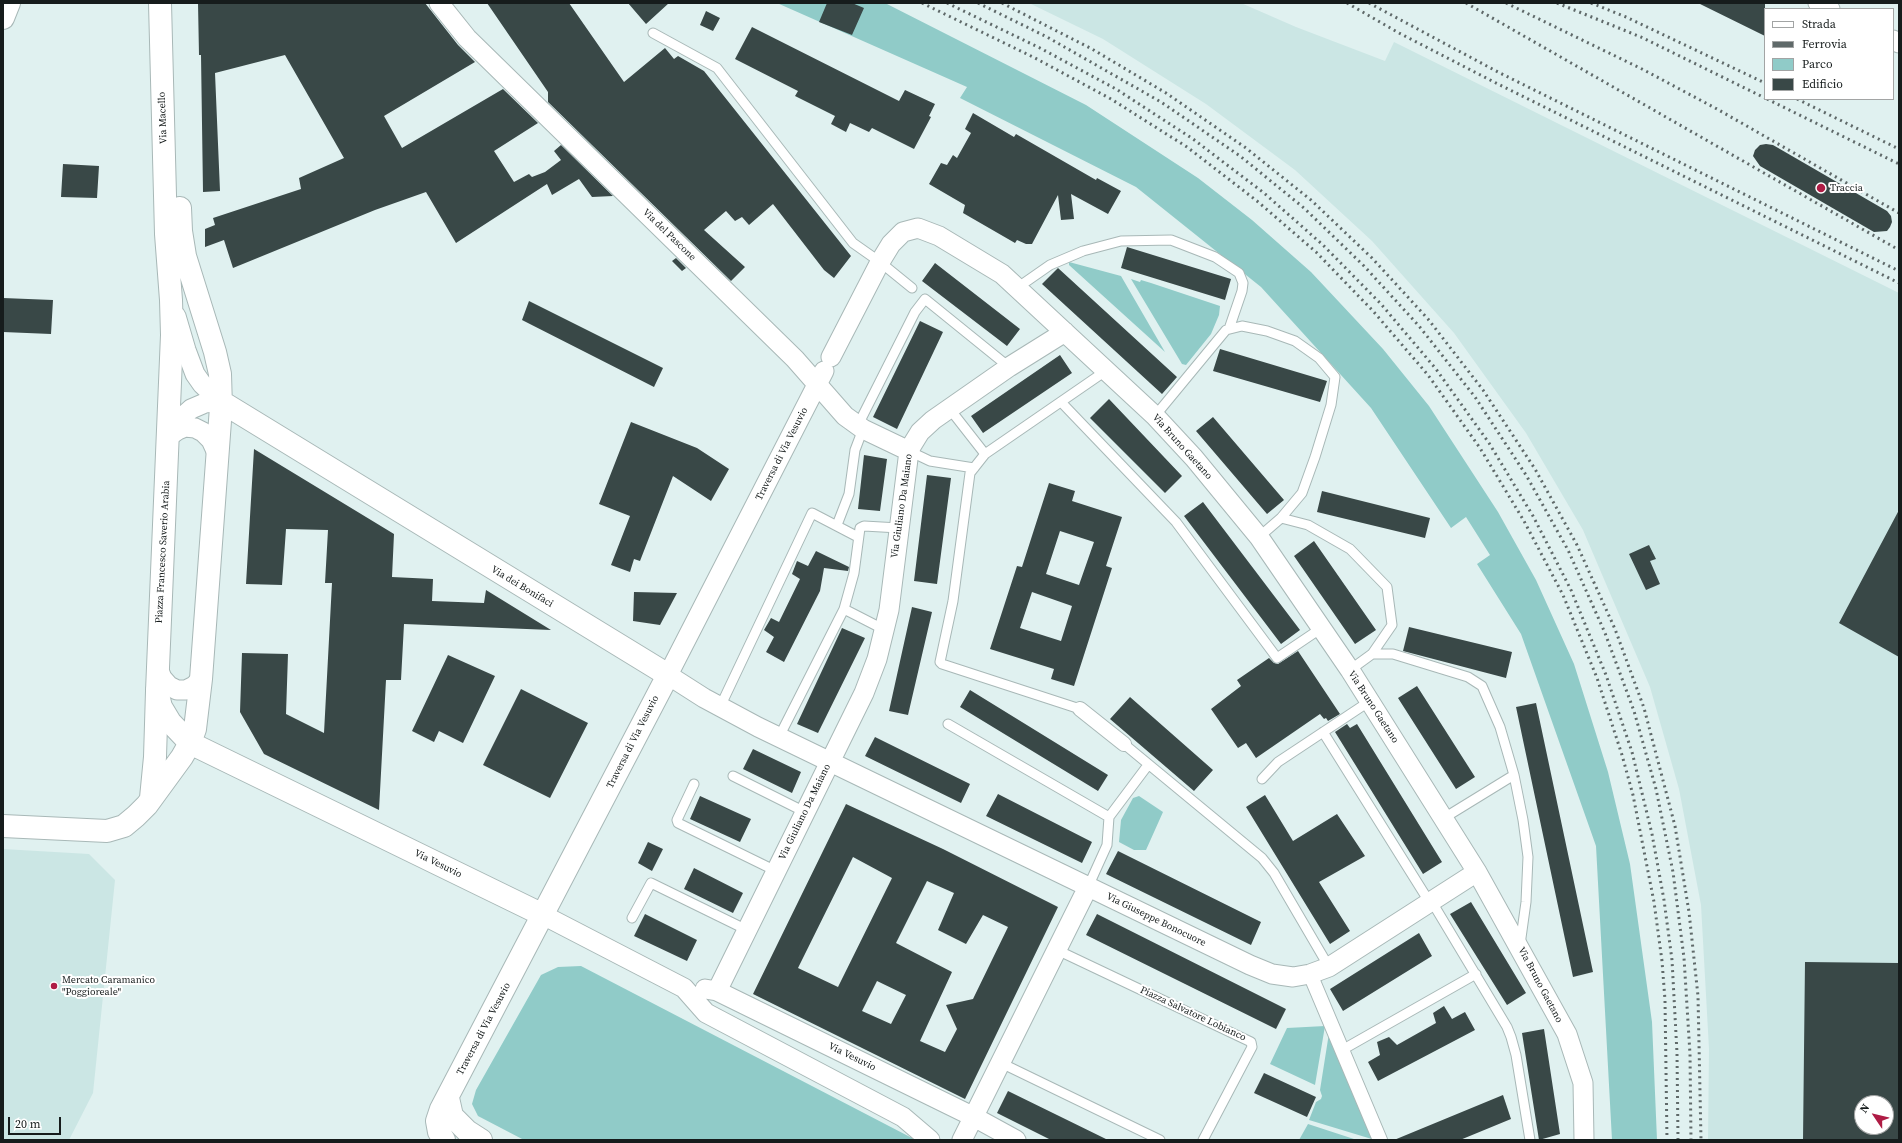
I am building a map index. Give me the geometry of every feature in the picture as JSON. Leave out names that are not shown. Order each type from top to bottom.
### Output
[{"type":"main road","points":[[3,18],[9,3]]},
{"type":"main road","name":"Via Macello","points":[[160,3],[174,232]]},
{"type":"main road","name":"Via Macello","points":[[172,3],[174,232]]},
{"type":"main road","points":[[3,826],[107,831],[124,826],[151,800],[182,756],[195,729],[201,679],[217,453],[220,374],[215,352],[185,256],[174,232]]},
{"type":"main road","name":"Piazza Francesco Saverio Arabia","points":[[151,800],[155,757],[158,691],[174,232]]},
{"type":"main road","name":"Via dei Bonifaci","points":[[220,401],[668,675]]},
{"type":"main road","name":"Traversa di Via Vesuvio","points":[[444,1140],[439,1132],[437,1121],[441,1109],[668,675]]},
{"type":"main road","name":"Via Vesuvio","points":[[158,691],[161,707],[170,722],[190,742],[543,915]]},
{"type":"main road","points":[[448,1098],[452,1116],[466,1132],[481,1140]]},
{"type":"street","name":"Via del Pascone","points":[[440,3],[467,38],[795,359],[824,371],[845,416],[860,427],[909,451]]},
{"type":"street","points":[[1818,3],[1828,8]]},
{"type":"street","points":[[824,371],[880,262],[897,237],[903,232],[918,228],[932,232],[1002,274],[1064,332]]},
{"type":"street","name":"Piazza Francesco Saverio Arabia","points":[[171,300],[195,374],[202,384],[220,401]]},
{"type":"street","name":"Via Giuliano Da Maiano","points":[[717,991],[864,693],[877,659],[885,630],[909,451],[916,438],[924,428],[949,408],[1064,332]]},
{"type":"street","name":"Via Bruno Gaetano","points":[[1064,332],[1107,370],[1155,416],[1194,458],[1259,537],[1370,701],[1477,872],[1520,946],[1567,1034],[1582,1084],[1584,1140]]},
{"type":"street","name":"Traversa di Via Vesuvio","points":[[668,675],[824,371]]},
{"type":"street","points":[[168,437],[181,418],[191,410],[205,402],[220,401]]},
{"type":"street","points":[[168,437],[178,430],[195,428],[203,432],[211,440],[217,453]]},
{"type":"street","points":[[158,668],[166,682],[177,690],[190,688],[201,679]]},
{"type":"street","name":"Via dei Bonifaci","points":[[668,675],[720,707],[830,762]]},
{"type":"street","points":[[1080,709],[1124,744]]},
{"type":"street","name":"Via Giuseppe Bonocuore","points":[[830,762],[1250,965],[1272,974],[1293,977],[1310,974],[1329,967],[1477,872]]},
{"type":"street","points":[[962,1140],[1088,887]]},
{"type":"street","name":"Via Vesuvio","points":[[543,915],[684,988],[706,1013],[903,1117],[930,1140]]},
{"type":"street","points":[[1310,974],[1380,1140]]},
{"type":"street","name":"Via Vesuvio","points":[[684,988],[717,991],[974,1117],[1016,1140]]},
{"type":"lane","points":[[653,33],[716,68],[853,243],[880,262],[912,288]]},
{"type":"lane","points":[[1017,288],[1050,264],[1083,251],[1121,242],[1170,240],[1215,257],[1239,273],[1243,283],[1242,291],[1229,329]]},
{"type":"lane","points":[[837,525],[849,494],[854,450],[860,427],[915,312],[925,299],[1009,367]]},
{"type":"lane","points":[[1155,416],[1226,330],[1242,326],[1267,332],[1294,342],[1319,358],[1335,377],[1331,405],[1315,457],[1302,493],[1281,518],[1259,537]]},
{"type":"lane","points":[[1080,709],[941,663],[954,601],[968,478],[985,454],[1107,370]]},
{"type":"lane","points":[[1061,402],[1176,522],[1278,659],[1320,629]]},
{"type":"lane","points":[[949,408],[985,454]]},
{"type":"lane","points":[[909,451],[930,461],[974,468]]},
{"type":"lane","points":[[720,707],[812,512],[858,537]]},
{"type":"lane","points":[[1281,518],[1308,525],[1350,549],[1387,587],[1392,625],[1372,654],[1350,670]]},
{"type":"lane","points":[[779,737],[844,609],[856,568],[860,528],[862,526],[899,528]]},
{"type":"lane","points":[[844,609],[885,630]]},
{"type":"lane","points":[[1372,654],[1393,654],[1468,677],[1482,686],[1500,727],[1514,775],[1528,857],[1526,902],[1520,946]]},
{"type":"lane","points":[[1262,779],[1278,762],[1370,701]]},
{"type":"lane","points":[[948,724],[1109,817]]},
{"type":"lane","points":[[1323,732],[1476,974],[1507,1027],[1516,1055],[1530,1140]]},
{"type":"lane","points":[[1124,744],[1249,845],[1262,858],[1274,873],[1329,967]]},
{"type":"lane","points":[[1088,887],[1107,845],[1109,817],[1148,764]]},
{"type":"lane","points":[[1444,818],[1514,775]]},
{"type":"lane","points":[[733,776],[805,812]]},
{"type":"lane","points":[[694,784],[677,820],[678,823],[776,871]]},
{"type":"lane","points":[[632,918],[651,883],[747,930]]},
{"type":"lane","name":"Piazza Salvatore Lobianco","points":[[1057,950],[1251,1042],[1252,1046],[1203,1140]]},
{"type":"lane","points":[[1342,1050],[1476,974]]},
{"type":"lane","points":[[1001,1063],[1160,1140]]},
{"type":"shaded area","points":[[1029,3],[1241,3],[1296,27],[1385,61],[1394,42],[1899,293],[1899,1140],[1708,1140],[1709,1049],[1701,905],[1679,789],[1650,687],[1583,530],[1526,433],[1454,333],[1372,241],[1295,170],[1206,104],[1103,39]]},
{"type":"shaded area","name":"Mercato Caramanico \"Poggioreale\"","points":[[3,849],[89,854],[115,880],[93,1093],[69,1140],[3,1140]]},
{"type":"green space","points":[[777,3],[885,3],[1086,105],[1198,178],[1252,220],[1311,272],[1383,349],[1429,406],[1498,512],[1536,580],[1574,664],[1608,772],[1630,864],[1652,1022],[1657,1140],[1612,1140],[1596,846],[1521,634],[1477,564],[1490,555],[1466,517],[1451,528],[1371,408],[1261,287],[1136,187],[960,98],[967,87]]},
{"type":"green space","points":[[1069,262],[1121,276],[1165,352],[1069,265]]},
{"type":"green space","points":[[1131,279],[1151,283],[1220,306],[1219,315],[1211,334],[1186,365],[1182,364]]},
{"type":"green space","points":[[1139,796],[1163,812],[1146,850],[1134,850],[1119,842],[1121,820],[1133,798]]},
{"type":"green space","points":[[581,966],[914,1140],[524,1140],[478,1116],[472,1104],[476,1090],[541,975],[558,967]]},
{"type":"green space","points":[[1325,1026],[1315,1085],[1270,1064],[1287,1028]]},
{"type":"green space","points":[[1329,1033],[1375,1140],[1309,1120],[1316,1102],[1321,1099],[1322,1096],[1320,1090]]},
{"type":"green space","points":[[1308,1124],[1357,1140],[1299,1140]]},
{"type":"building","points":[[198,3],[425,3],[458,45],[475,62],[384,116],[402,148],[503,89],[538,123],[494,151],[514,182],[529,174],[532,177],[545,172],[561,160],[554,151],[561,145],[613,196],[592,197],[579,179],[552,195],[547,184],[456,243],[426,192],[375,210],[233,268],[224,240],[205,247],[205,229],[215,225],[213,218],[301,189],[299,178],[344,158],[285,55],[215,73],[220,191],[203,192],[201,55],[199,55]]},
{"type":"building","points":[[487,3],[569,3],[624,82],[665,48],[674,59],[678,56],[704,71],[851,256],[834,278],[824,270],[773,204],[749,225],[742,217],[735,221],[726,211],[704,230],[745,267],[731,281],[548,102],[548,92]]},
{"type":"building","points":[[628,3],[669,3],[646,24]]},
{"type":"building","points":[[827,3],[852,3],[864,8],[852,35],[819,22]]},
{"type":"building","points":[[1698,3],[1765,3],[1764,36]]},
{"type":"building","points":[[706,11],[720,18],[713,31],[700,25]]},
{"type":"building","points":[[752,27],[899,101],[905,90],[935,104],[929,116],[931,117],[914,149],[872,128],[869,132],[850,123],[846,132],[831,124],[835,116],[795,96],[798,91],[735,59]]},
{"type":"building","points":[[973,113],[1014,137],[1016,134],[1096,180],[1097,178],[1121,191],[1108,214],[1071,194],[1074,219],[1061,220],[1058,195],[1032,244],[1026,244],[1017,240],[1015,243],[963,213],[965,205],[929,184],[941,163],[947,165],[953,155],[957,158],[971,133],[965,129]]},
{"type":"building","points":[[1760,145],[1773,145],[1887,211],[1891,216],[1892,222],[1890,227],[1887,231],[1874,232],[1760,166],[1753,156],[1755,150]]},
{"type":"building","points":[[63,164],[99,166],[97,198],[61,197]]},
{"type":"building","points":[[1127,247],[1231,279],[1225,300],[1121,268]]},
{"type":"building","points":[[676,258],[686,268],[682,271],[672,261]]},
{"type":"building","points":[[935,263],[1020,329],[1007,346],[922,281]]},
{"type":"building","points":[[1058,268],[1177,377],[1162,394],[1042,284]]},
{"type":"building","points":[[3,298],[53,300],[51,334],[3,332]]},
{"type":"building","points":[[529,301],[663,368],[654,387],[522,320]]},
{"type":"building","points":[[920,321],[943,332],[897,429],[873,417]]},
{"type":"building","points":[[1220,349],[1327,381],[1320,402],[1213,371]]},
{"type":"building","points":[[1060,355],[1072,373],[983,433],[971,416]]},
{"type":"building","points":[[1109,399],[1182,476],[1165,493],[1090,418]]},
{"type":"building","points":[[1213,417],[1284,500],[1267,514],[1196,431]]},
{"type":"building","points":[[631,422],[697,448],[729,469],[711,501],[673,476],[640,561],[634,559],[630,572],[611,565],[630,516],[599,504]]},
{"type":"building","points":[[254,449],[394,534],[392,577],[433,579],[432,601],[484,603],[486,590],[551,630],[404,624],[401,680],[386,680],[379,810],[264,754],[240,712],[242,653],[288,654],[286,714],[324,733],[332,583],[325,583],[328,530],[286,529],[282,585],[246,584]]},
{"type":"building","points":[[864,455],[887,459],[880,511],[858,509]]},
{"type":"building","points":[[927,475],[951,478],[937,584],[914,581]]},
{"type":"building","points":[[1049,483],[1075,491],[1072,501],[1122,517],[1106,566],[1112,568],[1074,686],[1051,679],[1054,669],[990,649],[1017,566],[1022,567]],"holes":[[[1060,531],[1094,542],[1079,585],[1046,574]],[[1032,592],[1072,606],[1061,641],[1020,628]]]},
{"type":"building","points":[[1322,491],[1430,518],[1425,538],[1317,512]]},
{"type":"building","points":[[1203,502],[1300,630],[1281,644],[1184,516]]},
{"type":"building","points":[[1899,510],[1899,657],[1839,623]]},
{"type":"building","points":[[1314,541],[1376,630],[1355,644],[1294,556]]},
{"type":"building","points":[[1649,545],[1656,559],[1650,561],[1660,584],[1646,590],[1629,554]]},
{"type":"building","points":[[816,551],[849,567],[848,571],[824,568],[820,591],[784,662],[766,652],[774,637],[764,630],[771,618],[779,622],[800,579],[792,574],[797,561],[808,566]]},
{"type":"building","points":[[634,592],[677,593],[660,625],[633,621]]},
{"type":"building","points":[[912,607],[932,612],[908,715],[889,711]]},
{"type":"building","points":[[1409,627],[1512,652],[1506,678],[1403,651]]},
{"type":"building","points":[[842,628],[865,638],[818,733],[797,724]]},
{"type":"building","points":[[1298,651],[1340,714],[1328,721],[1320,714],[1256,758],[1246,743],[1238,748],[1211,709],[1241,686],[1237,680],[1269,658],[1274,663],[1278,664]]},
{"type":"building","points":[[448,655],[495,676],[463,743],[439,731],[434,742],[412,731]]},
{"type":"building","points":[[1417,686],[1475,777],[1456,789],[1398,698]]},
{"type":"building","points":[[521,689],[588,723],[550,798],[483,765]]},
{"type":"building","points":[[970,690],[1108,775],[1098,791],[960,707]]},
{"type":"building","points":[[1130,697],[1213,770],[1194,791],[1110,719]]},
{"type":"building","points":[[1536,703],[1593,972],[1573,977],[1516,707]]},
{"type":"building","points":[[1347,724],[1350,728],[1357,724],[1442,862],[1423,874],[1335,732]]},
{"type":"building","points":[[875,737],[970,784],[961,803],[865,756]]},
{"type":"building","points":[[753,749],[801,772],[792,793],[743,769]]},
{"type":"building","points":[[998,794],[1092,842],[1082,863],[986,816]]},
{"type":"building","points":[[1265,795],[1293,841],[1337,814],[1365,856],[1319,882],[1350,931],[1330,944],[1246,807]]},
{"type":"building","points":[[700,796],[751,819],[740,842],[690,819]]},
{"type":"building","points":[[846,804],[943,849],[1058,907],[965,1099],[753,994]],"holes":[[[853,857],[892,878],[838,987],[798,968]],[[927,881],[954,893],[938,930],[966,944],[983,915],[1008,927],[973,999],[946,1005],[957,1029],[945,1052],[920,1041],[952,972],[896,943]],[[877,981],[906,995],[891,1024],[862,1011]]]},
{"type":"building","points":[[648,842],[663,849],[652,871],[638,863]]},
{"type":"building","points":[[1118,851],[1261,922],[1251,945],[1106,874]]},
{"type":"building","points":[[694,868],[743,893],[733,913],[684,889]]},
{"type":"building","points":[[1471,902],[1526,993],[1507,1005],[1450,914]]},
{"type":"building","points":[[645,914],[697,940],[687,961],[634,936]]},
{"type":"building","points":[[1097,914],[1286,1009],[1276,1029],[1086,935]]},
{"type":"building","points":[[1419,933],[1432,956],[1343,1011],[1330,989]]},
{"type":"building","points":[[1805,962],[1899,963],[1899,1140],[1803,1140]]},
{"type":"building","points":[[1444,1006],[1452,1019],[1465,1012],[1475,1030],[1378,1081],[1368,1062],[1380,1055],[1377,1042],[1389,1037],[1397,1045],[1436,1023],[1433,1013]]},
{"type":"building","points":[[1544,1029],[1560,1134],[1539,1140],[1522,1033]]},
{"type":"building","points":[[1264,1073],[1316,1097],[1307,1117],[1254,1093]]},
{"type":"building","points":[[1008,1091],[1108,1140],[1051,1140],[997,1113]]},
{"type":"building","points":[[1503,1095],[1511,1119],[1460,1140],[1394,1140]]},
{"type":"railway","points":[[922,3],[1035,58],[1111,99],[1187,147],[1257,201],[1316,252],[1373,311],[1428,375],[1480,448],[1524,521],[1563,595],[1597,678],[1622,755],[1633,795],[1654,902],[1662,961],[1665,1000],[1667,1140]]},
{"type":"railway","points":[[947,3],[1040,48],[1116,89],[1193,139],[1264,193],[1323,245],[1381,304],[1436,369],[1489,443],[1533,516],[1571,590],[1606,675],[1632,752],[1652,834],[1664,900],[1672,960],[1677,1053],[1678,1140]]},
{"type":"railway","points":[[978,3],[1047,37],[1161,102],[1240,156],[1304,208],[1364,266],[1419,326],[1475,397],[1526,475],[1568,550],[1605,633],[1634,711],[1656,789],[1673,872],[1684,958],[1690,1054],[1691,1140]]},
{"type":"railway","points":[[1002,3],[1092,49],[1166,93],[1246,148],[1311,200],[1372,258],[1428,319],[1483,390],[1535,469],[1577,545],[1615,629],[1644,708],[1675,826],[1689,912],[1698,996],[1701,1140]]},
{"type":"railway","points":[[1347,3],[1399,33],[1494,82],[1899,283]]},
{"type":"railway","points":[[1369,3],[1498,72],[1899,271]]},
{"type":"railway","points":[[1466,3],[1899,250]]},
{"type":"railway","points":[[1506,3],[1642,69],[1717,109],[1899,213]]},
{"type":"railway","points":[[1557,3],[1641,37],[1764,98]]},
{"type":"railway","points":[[1591,3],[1626,17],[1764,83]]},
{"type":"railway","points":[[1769,100],[1899,164]]},
{"type":"railway","points":[[1799,100],[1899,149]]},
{"type":"place","name":"Traccia","points":[[1821,188]]},
{"type":"place","name":"Mercato Caramanico \"Poggioreale\"","points":[[54,986]]}]
